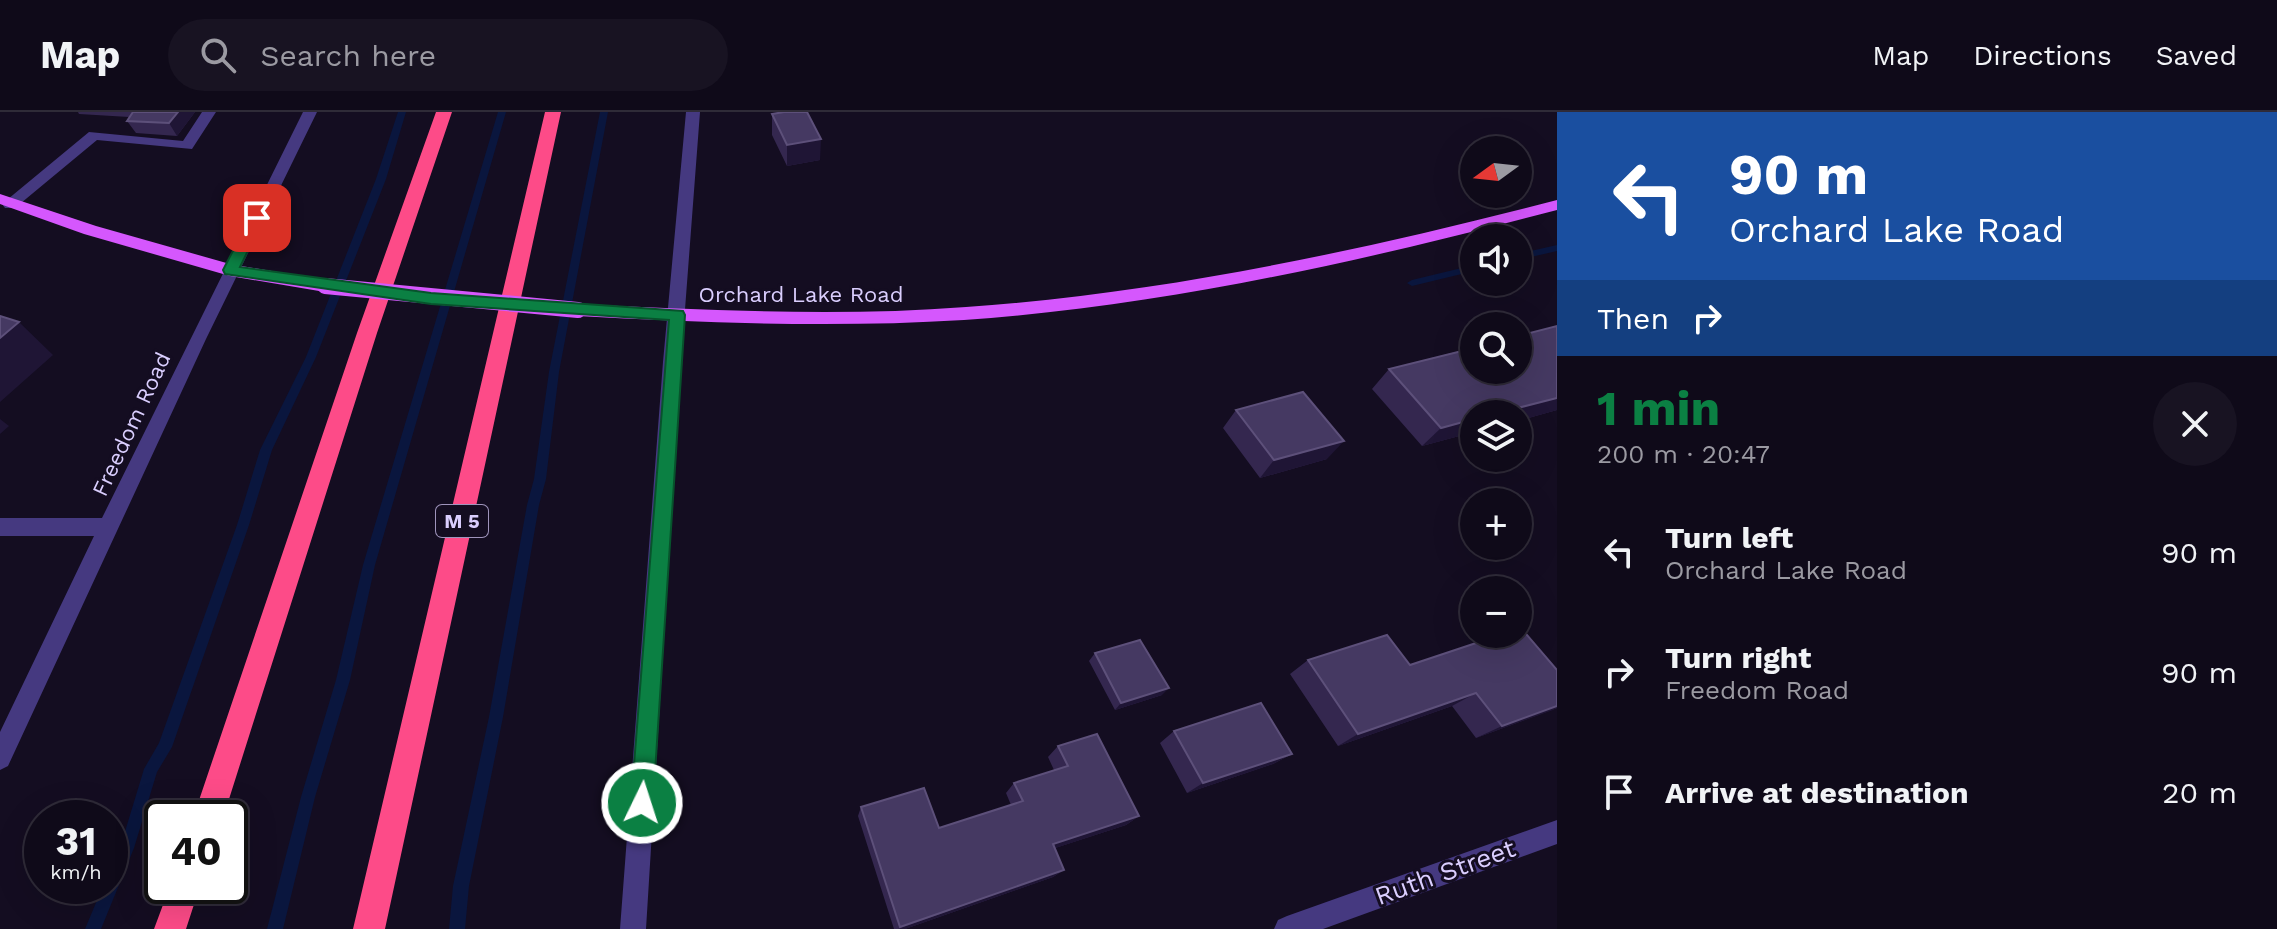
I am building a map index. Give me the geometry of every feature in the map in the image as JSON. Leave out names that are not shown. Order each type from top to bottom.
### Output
[{"type":"highway","points":[[214,800],[367,333],[444,112]]},
{"type":"highway","name":"M 5","points":[[369,929],[553,112]]},
{"type":"highway","points":[[170,929],[179,904]]},
{"type":"main road","name":"Orchard Lake Road","points":[[5,202],[230,270],[325,286],[578,310],[879,318],[1140,296],[1231,281],[1557,205]]},
{"type":"street","points":[[5,202],[94,135],[187,146],[209,112]]},
{"type":"street","name":"Freedom Road","points":[[0,758],[230,270],[310,112]]},
{"type":"street","points":[[633,929],[693,112]]},
{"type":"street","points":[[0,527],[109,527]]},
{"type":"street","name":"Ruth Street","points":[[1287,929],[1557,832]]},
{"type":"building","points":[[133,112],[178,112],[169,123],[127,121]]},
{"type":"building","points":[[807,112],[821,139],[787,145],[772,114]]},
{"type":"building","points":[[0,316],[19,322],[0,338]]},
{"type":"building","points":[[1557,326],[1557,398],[1532,404],[1532,400],[1460,400],[1460,423],[1441,428],[1389,369],[1460,351],[1460,384],[1532,384],[1532,332]]},
{"type":"building","points":[[1303,392],[1344,441],[1274,460],[1236,410]]},
{"type":"building","points":[[1387,635],[1410,665],[1461,648],[1532,648],[1532,641],[1557,670],[1557,706],[1502,726],[1476,693],[1358,734],[1308,660]]},
{"type":"building","points":[[1140,640],[1169,688],[1121,703],[1095,653]]},
{"type":"building","points":[[1261,703],[1292,754],[1203,783],[1174,731]]},
{"type":"building","points":[[1097,734],[1139,816],[1053,844],[1064,870],[900,927],[861,807],[924,788],[939,828],[1023,801],[1014,783],[1068,766],[1058,746]]},
{"type":"waterway","points":[[93,929],[127,848],[151,769],[165,747],[266,450],[311,357],[381,179],[402,112]]},
{"type":"waterway","points":[[275,929],[308,797],[343,680],[369,565],[502,112]]},
{"type":"waterway","points":[[457,929],[461,886],[540,479],[554,372],[604,112]]},
{"type":"waterway","points":[[1532,254],[1557,248]]},
{"type":"waterway","points":[[1412,283],[1460,271]]},
{"type":"route","points":[[257,218],[230,270],[325,286],[431,298],[678,315],[672,362],[642,803]]}]
